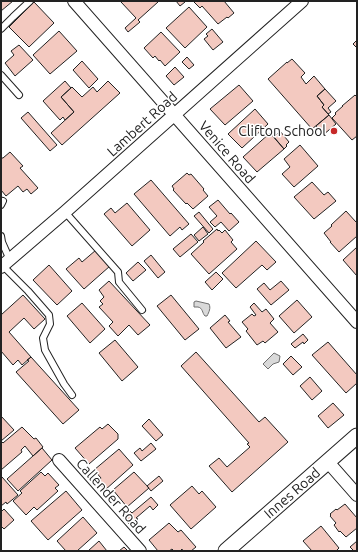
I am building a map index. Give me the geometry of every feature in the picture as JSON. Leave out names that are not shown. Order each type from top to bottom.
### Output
[{"type":"street","name":"Venice Road","points":[[74,1],[357,322]]},
{"type":"street","name":"Lambert Road","points":[[5,264],[302,1]]},
{"type":"street","name":"Innes Road","points":[[226,551],[357,436]]},
{"type":"street","name":"Callender Road","points":[[59,460],[140,551]]},
{"type":"street","points":[[328,462],[357,495]]},
{"type":"lane","points":[[1,30],[13,16],[30,1]]},
{"type":"lane","points":[[1,76],[19,95]]},
{"type":"lane","points":[[65,212],[118,272],[119,282],[142,310]]},
{"type":"lane","points":[[1,236],[5,264],[49,315],[50,324],[43,338],[45,350],[64,384],[72,395]]},
{"type":"shaded area","points":[[196,301],[209,304],[210,308],[207,316],[205,316],[202,309],[194,307],[194,302]]},
{"type":"shaded area","points":[[274,353],[280,356],[279,362],[273,364],[268,369],[263,364]]},
{"type":"building","points":[[1,1],[13,1],[1,11]]},
{"type":"building","points":[[176,1],[184,1],[185,2],[180,6]]},
{"type":"building","points":[[193,1],[224,1],[234,13],[218,24],[202,6],[200,8]]},
{"type":"building","points":[[34,2],[54,23],[29,47],[9,27]]},
{"type":"building","points":[[121,2],[158,2],[138,20],[140,22],[128,32],[125,28],[136,18]]},
{"type":"building","points":[[189,7],[207,27],[185,48],[166,28]]},
{"type":"building","points":[[212,29],[223,42],[213,50],[204,39],[208,36],[206,34]]},
{"type":"building","points":[[59,31],[77,51],[50,74],[33,55]]},
{"type":"building","points":[[161,32],[180,52],[165,66],[155,56],[153,58],[144,48]]},
{"type":"building","points":[[357,40],[357,48],[353,44]]},
{"type":"building","points":[[19,45],[33,60],[15,76],[5,63],[14,55],[11,51]]},
{"type":"building","points":[[187,57],[194,65],[189,69],[182,62]]},
{"type":"building","points":[[292,59],[305,73],[301,77],[306,84],[314,76],[325,89],[317,96],[324,105],[322,107],[329,115],[312,129],[268,79]]},
{"type":"building","points":[[82,61],[98,79],[89,88],[73,70]]},
{"type":"building","points":[[175,67],[184,77],[174,85],[166,76]]},
{"type":"building","points":[[65,81],[71,88],[61,97],[74,112],[65,120],[63,117],[60,120],[43,101]]},
{"type":"building","points":[[108,81],[120,93],[62,145],[51,133],[74,112],[61,97],[72,87],[82,97],[93,87],[97,92]]},
{"type":"building","points":[[239,85],[253,101],[225,125],[210,109]]},
{"type":"building","points":[[325,89],[336,101],[328,108],[331,112],[328,114],[322,107],[324,105],[317,96]]},
{"type":"building","points":[[355,95],[357,97],[357,136],[352,140],[332,118],[342,106]]},
{"type":"building","points":[[255,109],[268,124],[242,148],[228,134]]},
{"type":"building","points":[[28,112],[57,145],[50,151],[21,118]]},
{"type":"building","points":[[329,115],[336,124],[323,135],[316,126]]},
{"type":"building","points":[[280,131],[289,142],[284,149],[274,137]]},
{"type":"building","points":[[270,133],[284,149],[257,172],[243,157]]},
{"type":"building","points":[[300,145],[318,166],[294,187],[282,174],[290,167],[284,159]]},
{"type":"building","points":[[10,152],[23,166],[20,168],[38,188],[31,194],[27,189],[23,192],[18,186],[6,196],[1,190],[1,158]]},
{"type":"building","points":[[187,173],[189,175],[191,174],[208,196],[193,209],[173,190],[174,189],[172,186]]},
{"type":"building","points":[[151,180],[189,224],[182,230],[180,227],[170,236],[134,194]]},
{"type":"building","points":[[312,182],[324,195],[328,192],[336,201],[314,219],[294,197]]},
{"type":"building","points":[[218,200],[239,222],[229,231],[221,222],[215,227],[210,222],[217,216],[209,207]]},
{"type":"building","points":[[127,203],[150,230],[132,246],[104,214],[111,208],[115,213]]},
{"type":"building","points":[[346,211],[356,222],[357,221],[357,236],[339,252],[324,233]]},
{"type":"building","points":[[199,212],[213,229],[209,233],[194,216]]},
{"type":"building","points":[[203,227],[208,234],[199,241],[194,235]]},
{"type":"building","points":[[217,229],[222,233],[225,230],[233,240],[231,242],[237,249],[209,274],[191,254]]},
{"type":"building","points":[[191,234],[198,242],[180,257],[173,249]]},
{"type":"building","points":[[256,241],[276,262],[267,270],[262,265],[236,288],[222,273]]},
{"type":"building","points":[[357,247],[357,276],[343,260]]},
{"type":"building","points":[[96,250],[110,266],[84,289],[66,269],[79,258],[82,262]]},
{"type":"building","points":[[151,255],[165,272],[158,278],[144,261]]},
{"type":"building","points":[[138,262],[146,270],[133,281],[126,273]]},
{"type":"building","points":[[49,265],[72,291],[57,305],[33,280]]},
{"type":"building","points":[[216,272],[223,279],[212,290],[205,282]]},
{"type":"building","points":[[109,281],[150,325],[138,335],[129,325],[118,336],[109,326],[113,322],[99,307],[103,304],[100,301],[104,297],[99,290]]},
{"type":"building","points":[[281,281],[289,290],[271,305],[257,289],[264,283],[270,290]]},
{"type":"building","points":[[23,295],[45,319],[34,329],[24,318],[9,332],[31,357],[22,365],[18,360],[13,365],[1,351],[1,315]]},
{"type":"building","points":[[171,295],[199,329],[185,340],[157,306]]},
{"type":"building","points":[[297,300],[312,317],[294,333],[279,316]]},
{"type":"building","points":[[82,303],[105,329],[90,343],[67,316]]},
{"type":"building","points":[[254,303],[262,312],[266,309],[274,319],[270,323],[278,332],[265,343],[263,341],[257,345],[246,331],[248,329],[242,322],[252,314],[254,316],[256,315],[250,307]]},
{"type":"building","points":[[225,315],[230,321],[228,322],[241,337],[226,348],[210,328]]},
{"type":"building","points":[[303,334],[308,340],[304,344],[303,342],[295,348],[291,344]]},
{"type":"building","points":[[115,340],[138,367],[122,381],[99,353]]},
{"type":"building","points":[[328,342],[357,375],[357,383],[346,393],[312,355]]},
{"type":"building","points":[[196,352],[259,422],[265,417],[288,442],[232,492],[209,466],[219,458],[227,467],[250,447],[247,444],[249,443],[181,366]]},
{"type":"building","points":[[291,356],[302,367],[293,375],[283,364]]},
{"type":"building","points":[[31,357],[79,410],[63,424],[16,372],[29,361],[27,360]]},
{"type":"building","points":[[310,377],[322,391],[312,400],[300,386]]},
{"type":"building","points":[[333,403],[344,415],[328,428],[318,416]]},
{"type":"building","points":[[1,416],[14,430],[1,441]]},
{"type":"building","points":[[149,419],[163,435],[156,441],[142,426]]},
{"type":"building","points":[[108,424],[118,434],[118,439],[89,464],[75,448],[100,427],[102,429]]},
{"type":"building","points":[[22,427],[34,439],[36,438],[43,447],[33,456],[25,446],[21,450],[22,452],[1,470],[1,441],[3,443]]},
{"type":"building","points":[[151,443],[156,449],[141,461],[134,453],[140,448],[142,451]]},
{"type":"building","points":[[42,448],[52,460],[18,491],[7,479]]},
{"type":"building","points":[[119,449],[133,465],[105,490],[98,482],[101,478],[94,470]]},
{"type":"building","points":[[41,472],[45,476],[48,473],[59,485],[55,488],[58,491],[37,510],[34,507],[26,515],[13,501],[22,493],[20,491]]},
{"type":"building","points":[[134,472],[149,488],[127,507],[113,490]]},
{"type":"building","points":[[159,476],[163,481],[151,491],[147,486]]},
{"type":"building","points":[[2,477],[18,495],[7,504],[6,502],[1,506],[1,479]]},
{"type":"building","points":[[192,486],[199,494],[202,491],[216,507],[191,529],[170,505]]},
{"type":"building","points":[[66,491],[82,510],[48,540],[31,521]]},
{"type":"building","points":[[151,497],[158,505],[153,510],[150,506],[136,518],[138,519],[131,526],[123,517],[130,511],[132,513]]},
{"type":"building","points":[[345,504],[357,518],[357,528],[346,537],[340,531],[339,532],[334,525],[336,523],[330,516],[330,514],[336,509],[337,510]]},
{"type":"building","points":[[4,509],[14,520],[4,529],[1,526],[1,512]]},
{"type":"building","points":[[83,517],[97,533],[77,551],[66,551],[57,541]]},
{"type":"building","points":[[169,523],[178,532],[181,530],[196,547],[191,551],[183,551],[182,549],[180,551],[174,551],[172,549],[169,551],[158,551],[149,540]]},
{"type":"building","points":[[321,526],[339,548],[336,551],[312,551],[303,541]]},
{"type":"building","points":[[99,541],[107,551],[88,551]]},
{"type":"building","points":[[357,541],[357,551],[354,551],[350,547]]},
{"type":"building","points":[[124,547],[128,551],[119,551]]},
{"type":"place","name":"Clifton School","points":[[334,131]]}]
